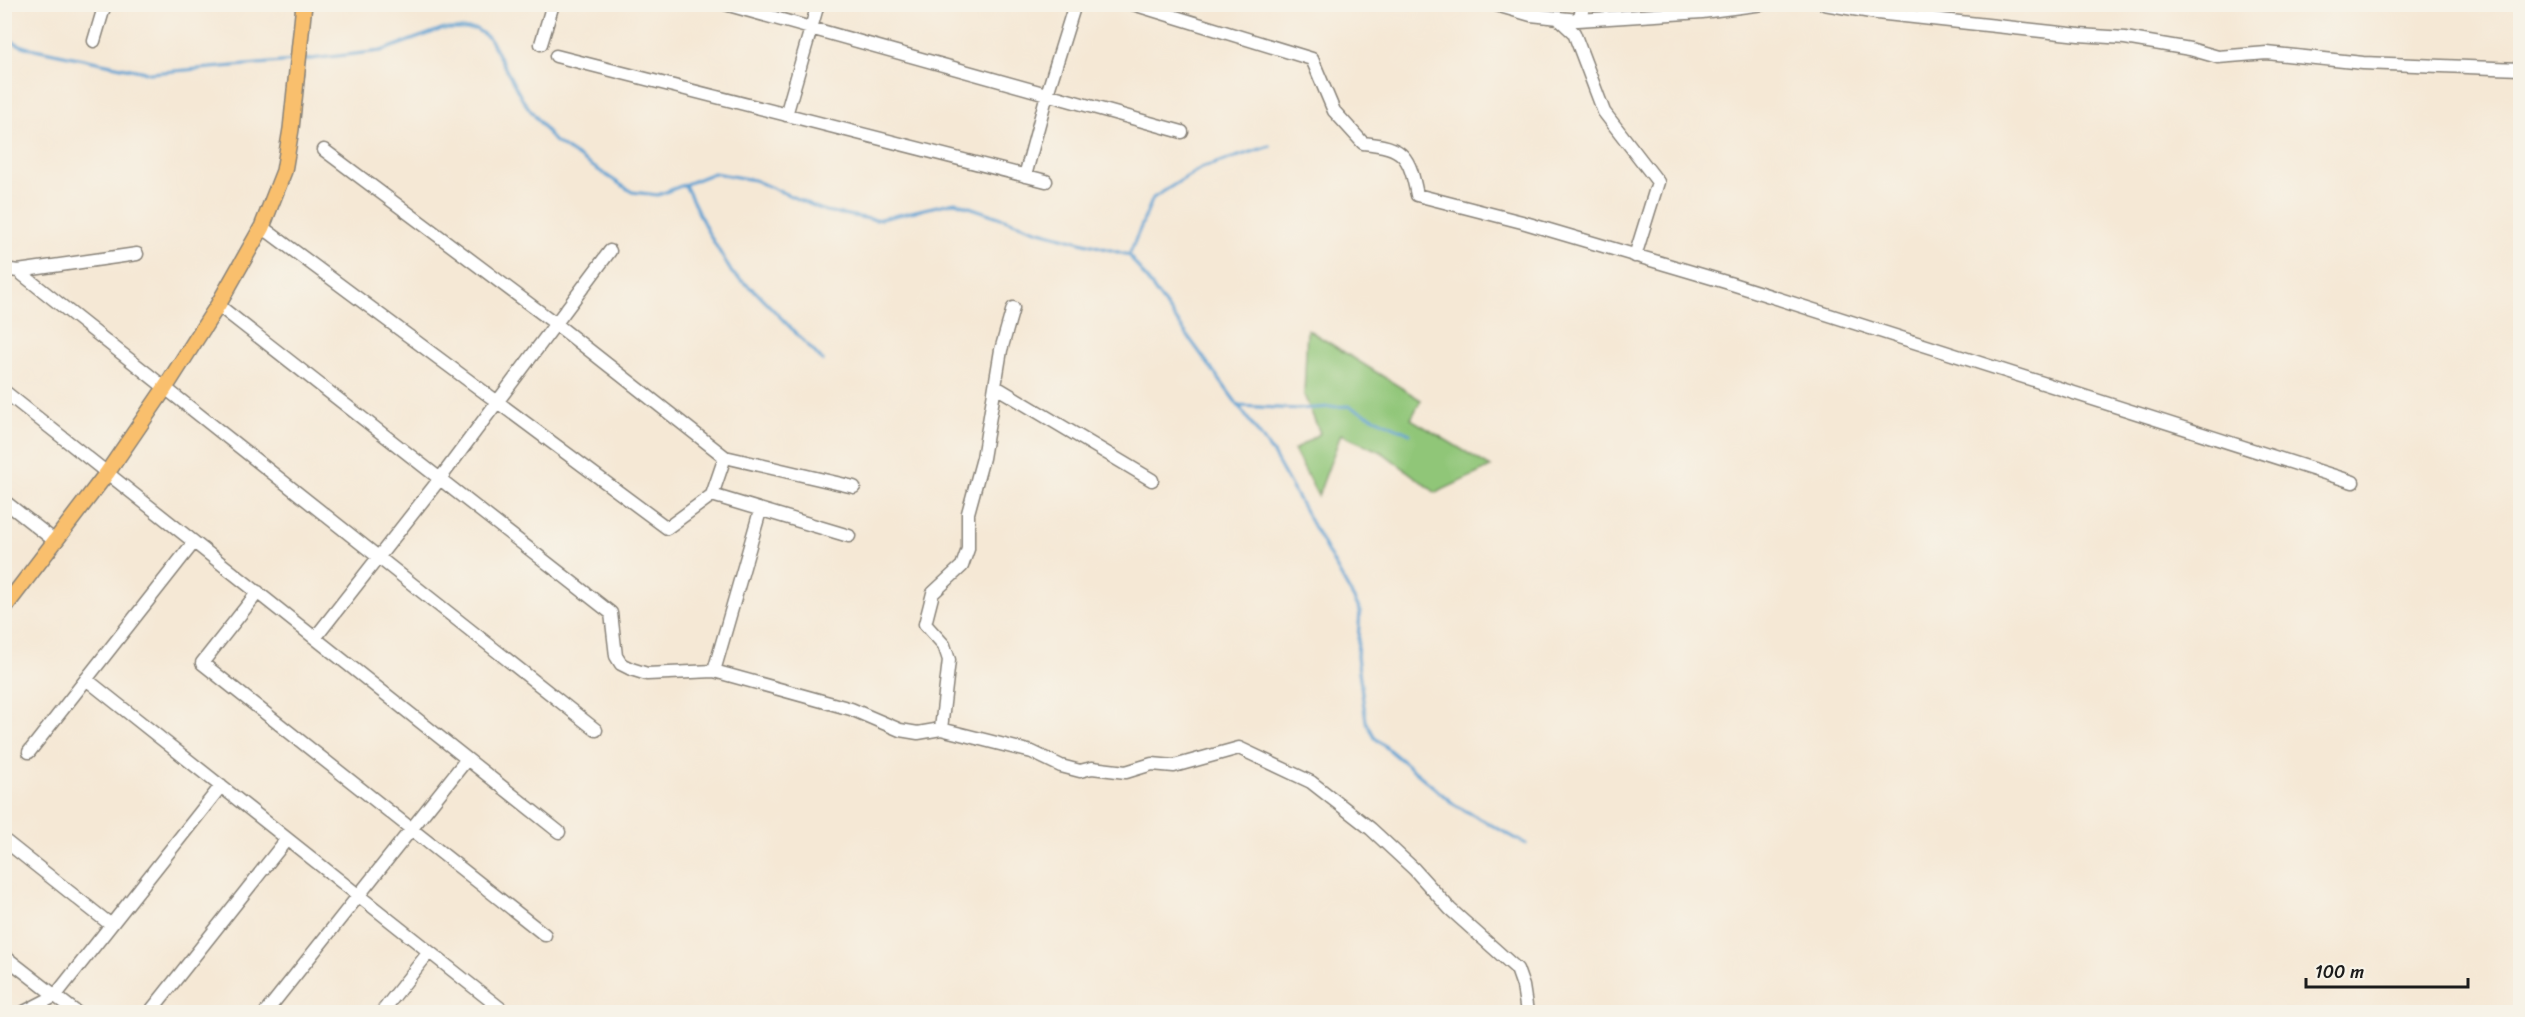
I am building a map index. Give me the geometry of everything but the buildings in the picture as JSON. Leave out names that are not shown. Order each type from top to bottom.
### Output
[{"type":"main road","points":[[4,608],[107,473],[165,388],[218,305],[262,227],[284,171],[304,4]]},
{"type":"street","points":[[94,41],[105,4]]},
{"type":"street","points":[[541,44],[553,4]]},
{"type":"street","points":[[725,4],[1182,132]]},
{"type":"street","points":[[786,115],[818,4]]},
{"type":"street","points":[[1025,176],[1075,4]]},
{"type":"street","points":[[1133,4],[1312,59],[1334,111],[1363,143],[1389,146],[1410,164],[1417,195],[1522,222],[1729,283],[2354,482]]},
{"type":"street","points":[[1493,4],[1533,10],[1559,19],[1578,20],[1702,12],[1763,4]]},
{"type":"street","points":[[1578,20],[1585,4]]},
{"type":"street","points":[[1824,4],[1877,13],[2125,38],[2190,49],[2218,57],[2267,52],[2363,63],[2520,69]]},
{"type":"street","points":[[1559,19],[1574,33],[1604,112],[1658,182],[1635,256]]},
{"type":"street","points":[[556,56],[1046,181]]},
{"type":"street","points":[[324,150],[556,324],[725,457],[854,487]]},
{"type":"street","points":[[262,227],[667,528],[712,495],[725,457]]},
{"type":"street","points":[[315,638],[439,480],[610,251]]},
{"type":"street","points":[[4,269],[18,271],[137,254]]},
{"type":"street","points":[[18,271],[596,730]]},
{"type":"street","points":[[218,305],[611,613],[616,656],[621,664],[647,674],[714,671],[851,709],[900,730],[918,733],[941,729],[1032,752],[1061,766],[1080,771],[1092,768],[1126,772],[1152,764],[1174,766],[1239,748],[1311,782],[1371,829],[1414,869],[1450,909],[1517,969],[1523,986],[1527,1012]]},
{"type":"street","points":[[941,729],[950,660],[944,645],[925,624],[933,593],[962,566],[968,549],[968,513],[983,458],[1001,350],[1014,308]]},
{"type":"street","points":[[996,387],[1152,480]]},
{"type":"street","points":[[4,392],[559,832]]},
{"type":"street","points":[[712,495],[849,536]]},
{"type":"street","points":[[4,501],[55,542]]},
{"type":"street","points":[[714,671],[760,511]]},
{"type":"street","points":[[28,752],[194,542]]},
{"type":"street","points":[[258,592],[202,663],[545,935]]},
{"type":"street","points":[[86,680],[505,1012]]},
{"type":"street","points":[[267,1012],[467,759]]},
{"type":"street","points":[[24,1012],[55,996],[220,786]]},
{"type":"street","points":[[150,1012],[287,839]]},
{"type":"street","points":[[4,840],[111,925]]},
{"type":"street","points":[[382,1012],[429,952]]},
{"type":"street","points":[[4,956],[76,1012]]},
{"type":"green space","points":[[1307,329],[1421,400],[1411,419],[1491,467],[1436,493],[1383,453],[1341,434],[1318,496],[1294,450],[1320,433],[1304,395]]},
{"type":"waterway","points":[[302,60],[381,51],[442,29],[476,29],[489,38],[522,99],[554,141],[632,192],[658,195],[714,173],[754,180],[825,211],[876,220],[955,202],[1036,230],[1129,255],[1272,452],[1360,610],[1357,657],[1366,721],[1375,738],[1455,805],[1526,844]]},
{"type":"waterway","points":[[4,38],[25,47],[150,73],[293,61]]},
{"type":"waterway","points":[[1129,255],[1153,198],[1201,168],[1270,146]]},
{"type":"waterway","points":[[685,185],[708,232],[732,273],[756,292],[823,361]]},
{"type":"waterway","points":[[1239,406],[1298,409],[1348,406],[1410,434]]}]
